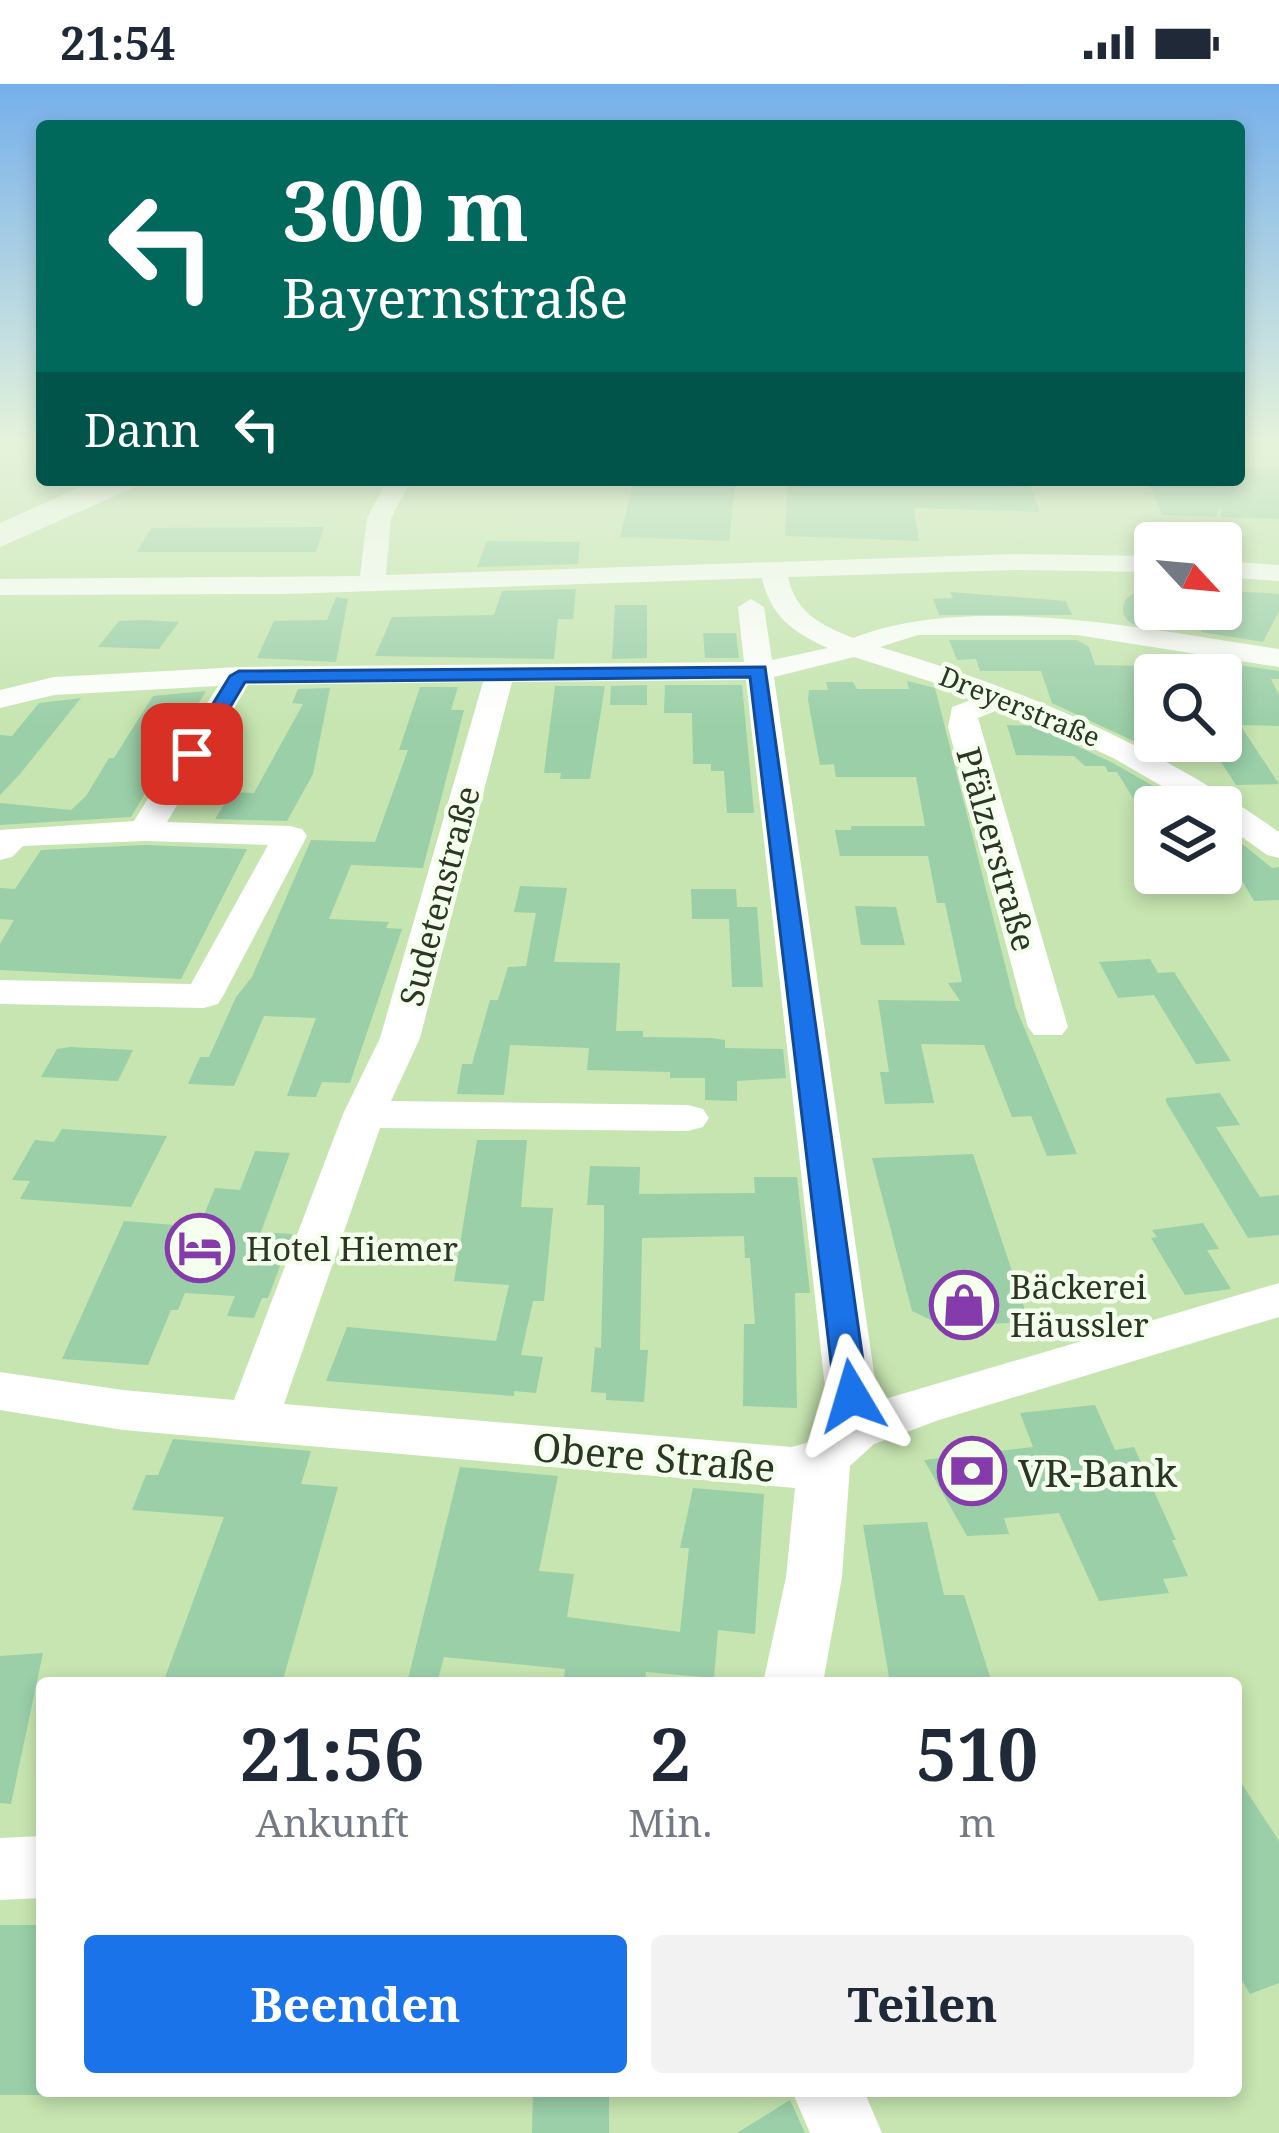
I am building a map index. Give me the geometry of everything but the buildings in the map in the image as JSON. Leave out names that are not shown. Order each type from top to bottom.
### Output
[{"type":"street","points":[[372,583],[377,537]]},
{"type":"street","points":[[0,587],[372,583],[767,587],[1014,562],[1134,564]]},
{"type":"street","points":[[1242,570],[1279,574]]},
{"type":"street","points":[[0,598],[260,597],[1134,577]]},
{"type":"street","points":[[1242,580],[1279,583]]},
{"type":"street","points":[[767,587],[758,671],[840,1444],[794,1677]]},
{"type":"street","name":"Dreyerstraße","points":[[767,587],[792,616],[817,632],[1005,697],[1125,750],[1279,848]]},
{"type":"street","points":[[7,697],[54,686],[239,676],[758,671],[798,667],[918,627],[1077,626],[1279,658]]},
{"type":"street","name":"Sudetenstraße","points":[[253,1421],[364,1114],[400,1038],[500,672]]},
{"type":"street","points":[[146,831],[239,676]]},
{"type":"street","name":"Pfälzerstraße","points":[[1005,697],[963,713],[962,727],[1048,1027]]},
{"type":"street","points":[[0,850],[13,836],[146,831],[290,836],[204,997],[0,992]]},
{"type":"street","points":[[364,1114],[688,1118]]},
{"type":"street","name":"Obere Straße","points":[[0,1391],[123,1410],[792,1468],[924,1405],[1279,1300]]},
{"type":"street","points":[[0,1868],[36,1867]]},
{"type":"street","points":[[831,2097],[846,2133]]},
{"type":"place","name":"Hotel Hiemer","points":[[200,1248]]},
{"type":"place","name":"Bäckerei Häussler","points":[[964,1305]]},
{"type":"place","name":"VR-Bank","points":[[972,1471]]},
{"type":"route","points":[[192,754],[239,676],[758,671],[852,1396]]}]
